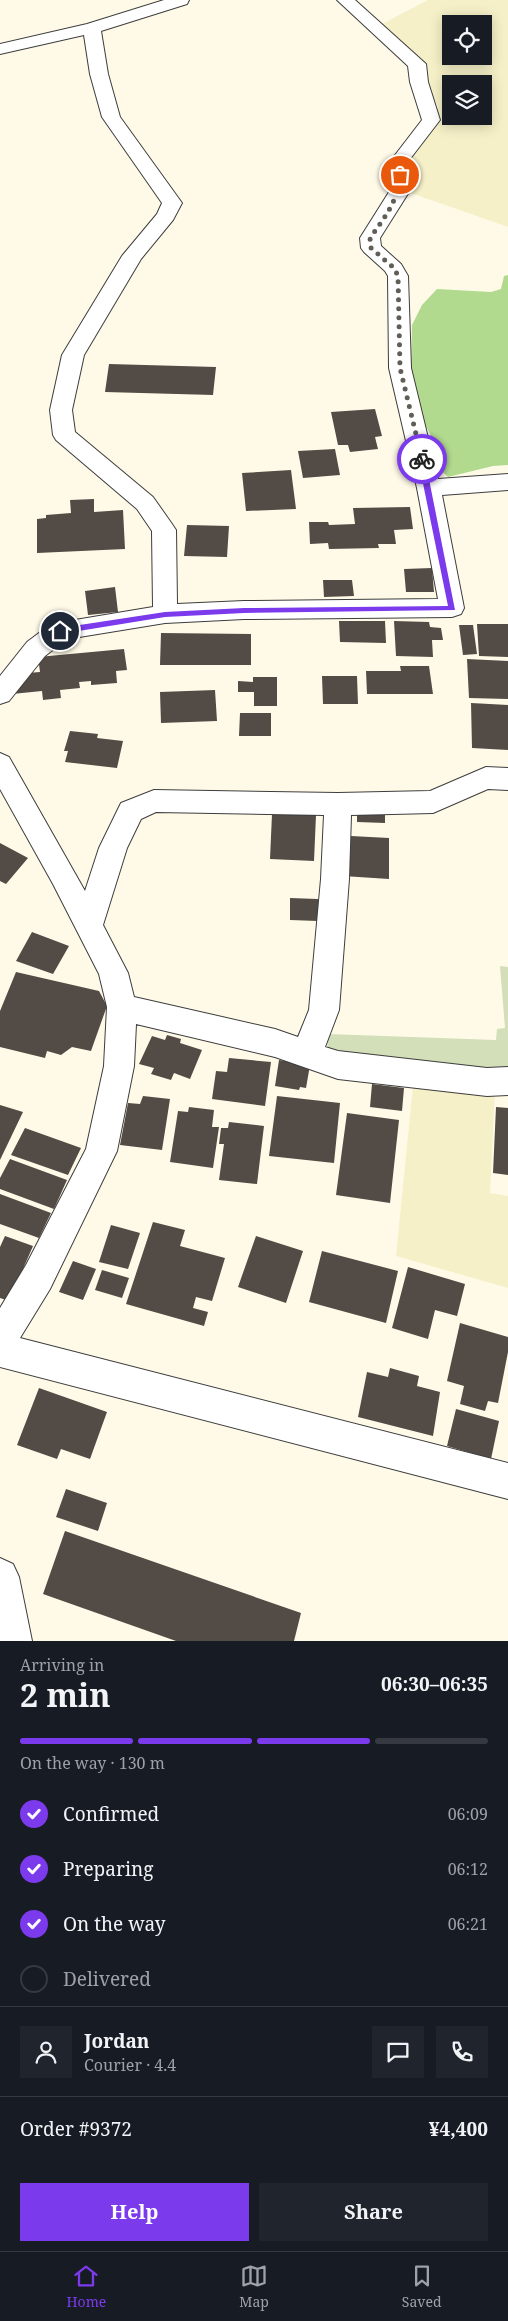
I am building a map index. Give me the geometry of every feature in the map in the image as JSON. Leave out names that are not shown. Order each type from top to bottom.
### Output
[{"type":"street","points":[[0,49],[92,28],[181,0]]},
{"type":"street","points":[[0,694],[36,649],[60,631],[165,614],[244,610],[452,608],[429,488],[400,368],[398,276],[394,268],[371,248],[370,238],[387,214],[399,192],[401,159],[431,120],[419,82],[416,64],[345,0]]},
{"type":"street","points":[[92,28],[99,74],[111,118],[172,203],[166,216],[132,256],[72,355],[61,410],[62,419],[64,435],[145,503],[164,530],[165,614]]},
{"type":"street","points":[[429,488],[508,482]]},
{"type":"street","points":[[0,764],[112,973],[122,1006],[119,1066],[101,1152],[38,1277],[0,1340]]},
{"type":"street","points":[[88,926],[113,848],[131,811],[154,801],[338,804],[434,802],[486,778],[508,779]]},
{"type":"street","points":[[307,1054],[324,1010],[335,879],[338,804]]},
{"type":"street","points":[[122,1006],[275,1043],[338,1065],[487,1082],[508,1081]]},
{"type":"street","points":[[0,1350],[508,1481]]},
{"type":"street","points":[[0,1577],[12,1641]]},
{"type":"shaded area","points":[[428,0],[508,0],[508,227],[411,193],[405,188],[407,161],[437,124],[438,106],[427,90],[423,61],[382,24]]},
{"type":"shaded area","points":[[413,1086],[495,1091],[490,1193],[508,1196],[508,1288],[396,1256]]},
{"type":"green space","points":[[508,275],[508,465],[493,466],[448,477],[434,464],[435,443],[422,419],[411,369],[412,325],[422,305],[437,289],[491,292],[501,289],[504,276]]},
{"type":"green space","points":[[500,966],[508,967],[508,1071],[327,1052],[328,1034],[496,1040],[497,1029],[505,1028]]},
{"type":"building","points":[[109,364],[216,367],[213,395],[105,392]]},
{"type":"building","points":[[375,409],[382,436],[375,437],[378,449],[350,452],[348,445],[338,445],[331,412]]},
{"type":"building","points":[[335,449],[340,475],[303,478],[298,451]]},
{"type":"building","points":[[291,470],[296,509],[246,511],[242,473]]},
{"type":"building","points":[[94,499],[94,512],[123,510],[125,549],[37,553],[37,519],[46,518],[46,515],[71,513],[70,500]]},
{"type":"building","points":[[410,507],[413,529],[394,530],[396,544],[378,544],[379,548],[329,549],[328,543],[310,544],[309,522],[328,522],[329,525],[355,524],[353,508]]},
{"type":"building","points":[[187,525],[229,526],[227,557],[184,556]]},
{"type":"building","points":[[432,568],[434,592],[406,592],[404,569]]},
{"type":"building","points":[[323,580],[352,580],[354,596],[324,597]]},
{"type":"building","points":[[115,587],[118,612],[88,615],[85,591]]},
{"type":"building","points":[[339,621],[385,621],[386,643],[340,642]]},
{"type":"building","points":[[394,621],[429,622],[430,627],[441,628],[443,640],[432,640],[433,657],[396,656]]},
{"type":"building","points":[[477,624],[508,624],[508,657],[479,656]]},
{"type":"building","points":[[459,625],[473,625],[477,654],[463,655]]},
{"type":"building","points":[[161,633],[251,634],[251,665],[160,665]]},
{"type":"building","points":[[124,649],[127,670],[116,671],[117,683],[91,685],[91,681],[79,682],[80,688],[60,690],[61,698],[43,700],[42,691],[12,694],[27,673],[40,672],[38,657]]},
{"type":"building","points":[[467,659],[508,661],[508,699],[469,698]]},
{"type":"building","points":[[400,666],[429,666],[433,694],[367,694],[366,671],[401,671]]},
{"type":"building","points":[[322,676],[357,676],[358,704],[323,704]]},
{"type":"building","points":[[253,677],[277,677],[277,706],[254,706],[254,692],[238,692],[238,681],[253,682]]},
{"type":"building","points":[[215,690],[217,721],[161,723],[160,692]]},
{"type":"building","points":[[471,703],[508,705],[508,750],[472,748]]},
{"type":"building","points":[[240,713],[271,713],[271,736],[239,736]]},
{"type":"building","points":[[70,731],[98,734],[97,738],[123,741],[117,768],[65,762],[68,751],[64,751]]},
{"type":"building","points":[[357,810],[385,811],[385,823],[357,822]]},
{"type":"building","points":[[272,814],[316,815],[314,861],[270,859]]},
{"type":"building","points":[[351,836],[389,838],[389,879],[343,876],[344,856],[350,857]]},
{"type":"building","points":[[0,843],[28,858],[6,884],[0,881]]},
{"type":"building","points":[[290,898],[318,899],[318,921],[290,920]]},
{"type":"building","points":[[32,932],[69,946],[53,974],[16,961]]},
{"type":"building","points":[[16,972],[99,991],[107,1006],[91,1051],[72,1047],[61,1055],[47,1051],[45,1058],[0,1047],[0,1011]]},
{"type":"building","points":[[167,1035],[181,1039],[180,1043],[202,1050],[190,1079],[174,1073],[171,1080],[151,1074],[154,1068],[139,1064],[152,1036],[165,1040]]},
{"type":"building","points":[[229,1058],[271,1062],[265,1106],[212,1099],[216,1071],[227,1072]]},
{"type":"building","points":[[279,1060],[310,1065],[306,1088],[300,1087],[299,1090],[275,1086]]},
{"type":"building","points":[[372,1084],[404,1088],[402,1111],[370,1107]]},
{"type":"building","points":[[143,1096],[170,1099],[162,1150],[120,1145],[128,1103],[140,1104]]},
{"type":"building","points":[[277,1096],[340,1103],[334,1163],[269,1156]]},
{"type":"building","points":[[0,1105],[23,1112],[0,1160]]},
{"type":"building","points":[[189,1107],[214,1110],[212,1127],[219,1127],[213,1168],[170,1162],[178,1111],[188,1112]]},
{"type":"building","points":[[496,1107],[508,1108],[508,1175],[493,1173]]},
{"type":"building","points":[[347,1113],[399,1120],[390,1203],[336,1195]]},
{"type":"building","points":[[229,1122],[264,1126],[257,1184],[219,1180],[224,1144],[219,1144],[221,1128],[228,1128]]},
{"type":"building","points":[[25,1128],[81,1148],[68,1175],[11,1155]]},
{"type":"building","points":[[10,1159],[67,1180],[54,1209],[0,1189],[0,1178]]},
{"type":"building","points":[[0,1194],[51,1213],[39,1238],[0,1224]]},
{"type":"building","points":[[153,1222],[185,1230],[180,1246],[225,1258],[212,1301],[196,1297],[193,1308],[208,1312],[204,1326],[126,1304]]},
{"type":"building","points":[[111,1225],[140,1233],[128,1269],[99,1262]]},
{"type":"building","points":[[5,1236],[33,1246],[9,1301],[0,1298],[0,1247]]},
{"type":"building","points":[[256,1236],[303,1251],[286,1303],[238,1287]]},
{"type":"building","points":[[322,1251],[398,1271],[386,1323],[309,1302]]},
{"type":"building","points":[[73,1261],[96,1269],[83,1300],[59,1292]]},
{"type":"building","points":[[408,1267],[465,1284],[457,1316],[435,1310],[428,1339],[392,1328]]},
{"type":"building","points":[[102,1270],[129,1278],[122,1298],[95,1290]]},
{"type":"building","points":[[460,1323],[508,1337],[508,1352],[498,1403],[488,1401],[485,1411],[460,1404],[464,1386],[447,1381]]},
{"type":"building","points":[[390,1368],[419,1376],[417,1386],[440,1392],[433,1436],[358,1417],[367,1372],[388,1377]]},
{"type":"building","points":[[39,1388],[107,1412],[90,1459],[61,1449],[57,1459],[17,1445]]},
{"type":"building","points":[[456,1409],[499,1421],[491,1459],[447,1446]]},
{"type":"building","points":[[66,1489],[107,1503],[98,1531],[56,1517]]},
{"type":"building","points":[[65,1531],[301,1613],[294,1641],[176,1641],[43,1594]]},
{"type":"way so far","points":[[400,175],[399,192],[387,214],[370,238],[371,248],[394,268],[398,276],[400,368],[422,459]]},
{"type":"route","points":[[60,631],[165,614],[244,610],[452,608],[422,459]]}]
